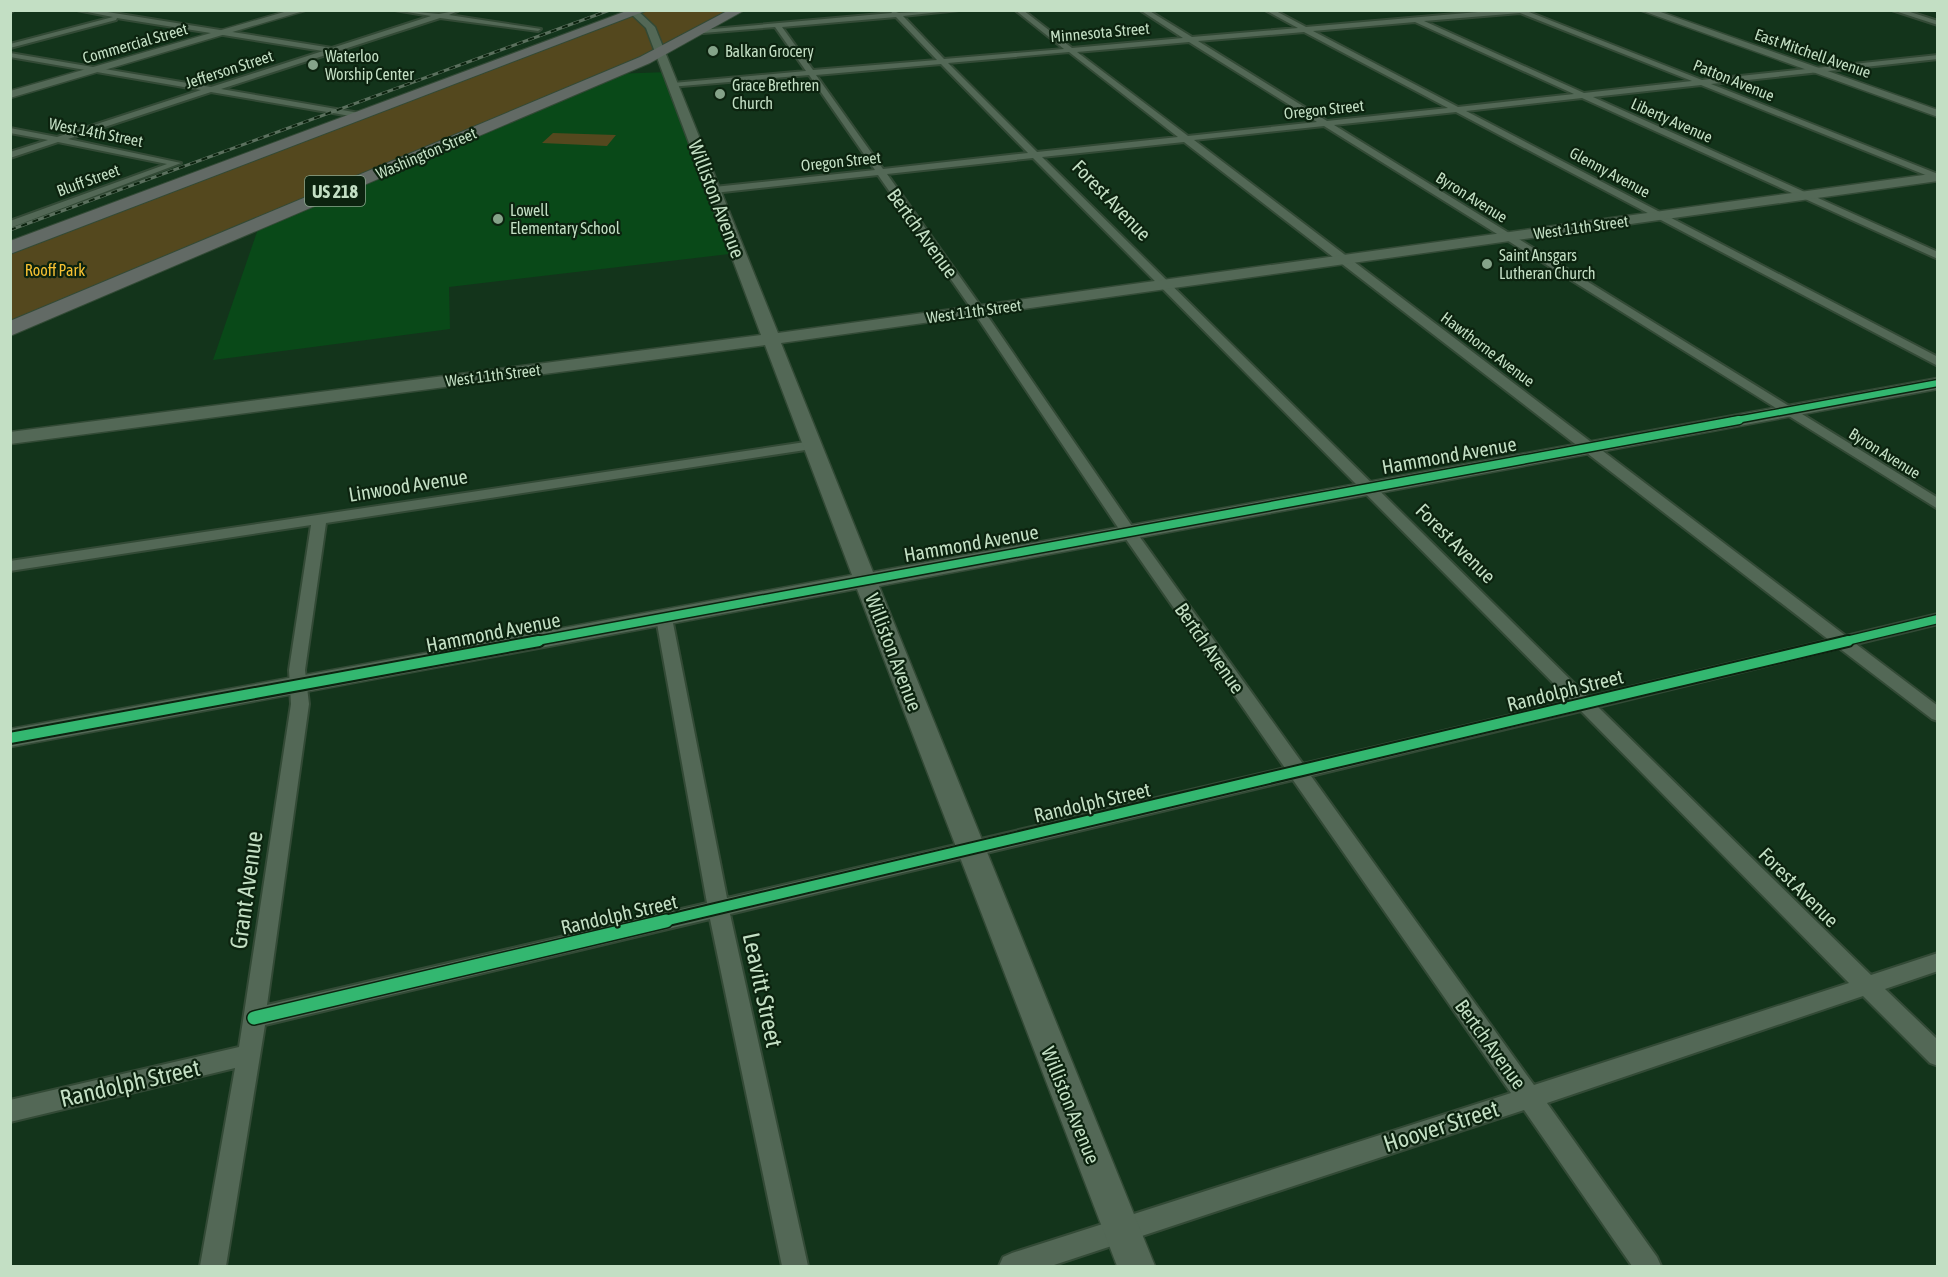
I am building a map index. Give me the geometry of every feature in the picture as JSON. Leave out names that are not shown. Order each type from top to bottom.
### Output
[{"type":"highway","name":"Washington Street","points":[[10,329],[612,74],[667,70],[703,31],[739,10]]},
{"type":"highway","points":[[10,248],[636,11]]},
{"type":"main road","name":"Commercial Street","points":[[10,95],[303,10]]},
{"type":"main road","name":"East Mitchell Avenue","points":[[1644,10],[1935,112]]},
{"type":"main road","name":"Williston Avenue","points":[[636,11],[650,27],[970,849],[1136,1266]]},
{"type":"main road","name":"West 11th Street","points":[[10,438],[770,339],[1938,177]]},
{"type":"main road","name":"Hammond Avenue","points":[[10,738],[299,687],[1938,383]]},
{"type":"street","points":[[80,10],[334,50]]},
{"type":"street","points":[[10,46],[146,10]]},
{"type":"street","points":[[398,10],[538,29]]},
{"type":"street","name":"Jefferson Street","points":[[10,155],[457,10]]},
{"type":"street","points":[[703,31],[896,13],[956,10]]},
{"type":"street","name":"Hawthorne Avenue","points":[[1018,10],[1938,716]]},
{"type":"street","name":"Byron Avenue","points":[[1143,10],[1938,506]]},
{"type":"street","name":"Glenny Avenue","points":[[1268,10],[1938,362]]},
{"type":"street","name":"Liberty Avenue","points":[[1394,10],[1938,256]]},
{"type":"street","name":"Minnesota Street","points":[[667,70],[810,73],[1529,10]]},
{"type":"street","points":[[1895,10],[1938,23]]},
{"type":"street","name":"Patton Avenue","points":[[1520,11],[1938,177]]},
{"type":"street","name":"Forest Avenue","points":[[896,13],[1163,285],[1370,488],[1583,704],[1938,1056]]},
{"type":"street","points":[[716,24],[739,27]]},
{"type":"street","name":"Bertch Avenue","points":[[777,25],[978,310],[1128,532],[1648,1266]]},
{"type":"street","points":[[10,55],[363,116]]},
{"type":"street","name":"Oregon Street","points":[[714,190],[1938,57]]},
{"type":"street","name":"West 14th Street","points":[[10,130],[177,163]]},
{"type":"street","name":"Bluff Street","points":[[10,225],[177,163]]},
{"type":"street","name":"Linwood Avenue","points":[[10,566],[812,446]]},
{"type":"street","name":"Grant Avenue","points":[[213,1266],[249,1055],[300,704],[297,670],[319,520]]},
{"type":"street","name":"Leavitt Street","points":[[664,618],[719,908],[795,1266]]},
{"type":"street","name":"Randolph Street","points":[[254,1018],[1938,619]]},
{"type":"street","name":"Hoover Street","points":[[1012,1266],[1938,962]]},
{"type":"street","name":"Randolph Street","points":[[10,1111],[249,1055]]},
{"type":"shaded area","name":"Lowell Elementary School","points":[[668,72],[738,253],[449,287],[450,329],[213,360],[260,223],[612,74]]},
{"type":"green space","name":"Rooff Park","points":[[639,11],[739,11],[691,38],[11,329],[10,248]]},
{"type":"green space","points":[[553,133],[616,135],[607,146],[542,143]]},
{"type":"railway","points":[[10,230],[610,10]]},
{"type":"cycle path","points":[[10,738],[1938,383]]},
{"type":"cycle path","points":[[254,1018],[1938,619]]},
{"type":"place","name":"Balkan Grocery","points":[[713,51]]},
{"type":"place","name":"Waterloo Worship Center","points":[[313,65]]},
{"type":"place","name":"Grace Brethren Church","points":[[720,94]]},
{"type":"place","name":"Lowell Elementary School","points":[[498,219]]},
{"type":"place","name":"Saint Ansgars Lutheran Church","points":[[1487,264]]}]
